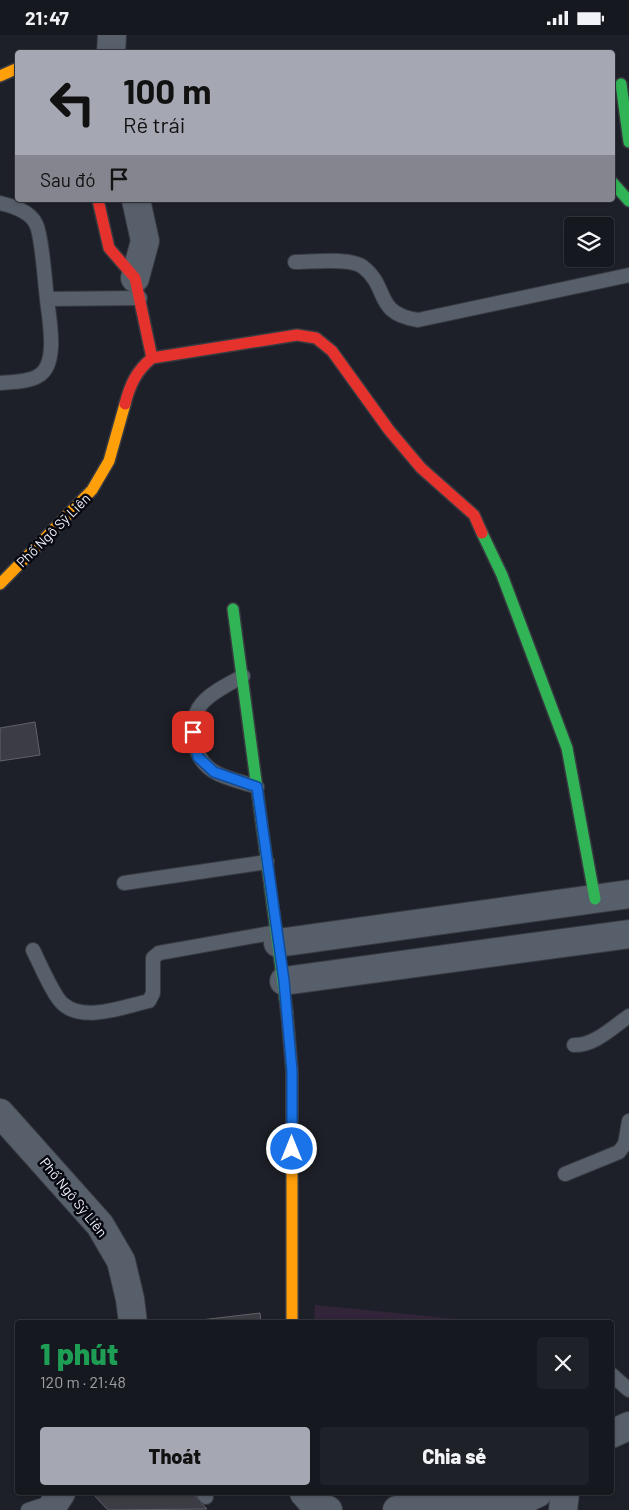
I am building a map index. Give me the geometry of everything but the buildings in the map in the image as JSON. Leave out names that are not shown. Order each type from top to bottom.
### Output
[{"type":"street","points":[[111,50],[112,35]]},
{"type":"street","points":[[0,76],[15,69]]},
{"type":"street","points":[[621,84],[629,141]]},
{"type":"street","points":[[615,185],[629,201]]},
{"type":"street","points":[[98,202],[109,249],[137,288]]},
{"type":"street","points":[[136,202],[145,241],[137,288],[152,358],[297,335],[316,338],[332,351],[389,430],[421,468],[474,515],[502,575],[568,748],[595,899]]},
{"type":"street","name":"Phố Ngô Sỹ Liên","points":[[0,584],[92,490],[109,461],[130,385],[140,368],[152,358]]},
{"type":"street","points":[[233,609],[284,981],[292,1071],[292,1320]]},
{"type":"street","points":[[278,937],[629,894]]},
{"type":"street","points":[[284,981],[629,934]]},
{"type":"street","name":"Phố Ngô Sỹ Liên","points":[[0,1113],[100,1225],[121,1261],[133,1320]]},
{"type":"street","points":[[614,1433],[629,1427]]},
{"type":"street","points":[[306,1495],[313,1503],[328,1510]]},
{"type":"street","points":[[397,1510],[523,1500],[534,1495]]},
{"type":"street","points":[[563,1510],[565,1495]]},
{"type":"lane","points":[[0,203],[13,206],[28,215],[37,225],[47,299],[51,357],[46,371],[37,377],[0,383]]},
{"type":"lane","points":[[295,262],[345,261],[363,266],[374,281],[387,307],[400,317],[418,320],[629,275]]},
{"type":"lane","points":[[47,299],[137,288]]},
{"type":"lane","points":[[243,676],[209,696],[195,711],[193,732],[198,757],[214,772],[257,787]]},
{"type":"lane","points":[[124,883],[267,862]]},
{"type":"lane","points":[[33,950],[62,1004],[74,1011],[90,1013],[149,1001],[153,993],[153,958],[159,953],[278,937]]},
{"type":"lane","points":[[574,1045],[583,1045],[596,1039],[629,1016]]},
{"type":"lane","points":[[565,1174],[619,1152],[625,1144],[629,1121]]},
{"type":"lane","points":[[614,1377],[629,1390]]},
{"type":"lane","points":[[28,1510],[55,1502]]},
{"type":"shaded area","points":[[315,1305],[457,1319],[457,1320],[314,1320]]},
{"type":"traffic: fast","points":[[621,84],[629,142]]},
{"type":"traffic: fast","points":[[615,185],[629,201]]},
{"type":"traffic: fast","points":[[482,533],[502,575],[567,748],[595,899]]},
{"type":"traffic: fast","points":[[233,609],[287,1013]]},
{"type":"traffic: slow","points":[[0,76],[15,69]]},
{"type":"traffic: slow","points":[[0,584],[92,490],[109,461],[125,404]]},
{"type":"traffic: slow","points":[[287,1013],[292,1071],[292,1320]]},
{"type":"traffic: jam","points":[[98,202],[109,248],[135,278],[152,358],[134,379],[125,404]]},
{"type":"traffic: jam","points":[[152,358],[297,335],[316,338],[332,351],[389,430],[421,468],[474,515],[482,533]]},
{"type":"route","points":[[193,732],[198,757],[214,772],[257,787],[284,981],[292,1071],[292,1149]]}]
